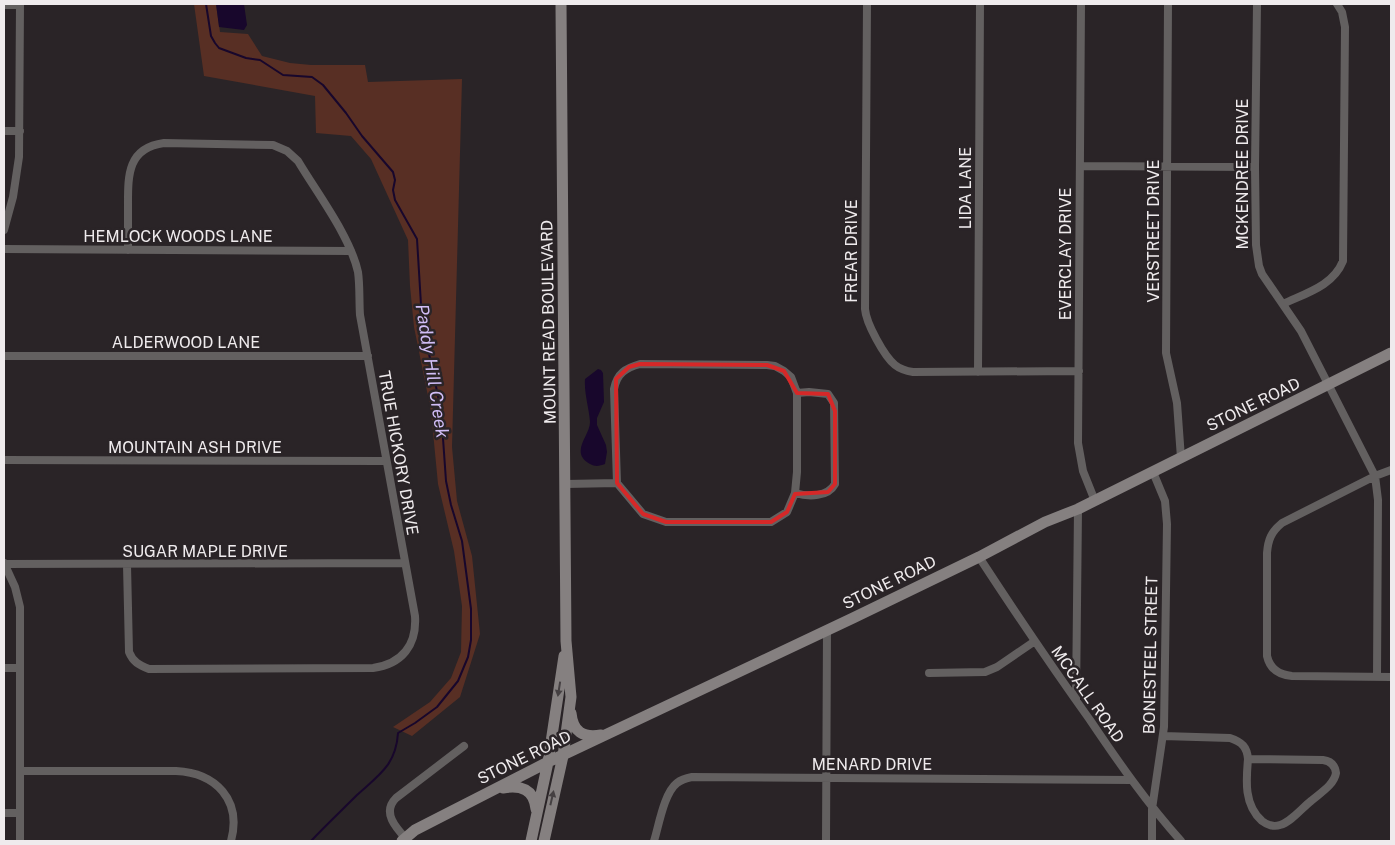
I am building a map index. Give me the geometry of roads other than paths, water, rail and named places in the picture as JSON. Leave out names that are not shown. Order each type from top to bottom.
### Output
[{"type":"main road","name":"MOUNT READ BOULEVARD","points":[[544,841],[562,756],[570,705],[570,672],[566,641],[561,4]]},
{"type":"main road","name":"STONE ROAD","points":[[405,840],[416,830],[548,762],[979,557],[1045,522],[1095,501],[1391,353]]},
{"type":"main road","name":"MOUNT READ BOULEVARD","points":[[531,841],[548,762],[566,641]]},
{"type":"main road","points":[[570,705],[573,724],[580,734],[590,736],[610,733]]},
{"type":"main road","points":[[496,789],[513,786],[528,791],[534,798],[537,816]]},
{"type":"street","points":[[4,5],[20,4],[20,131],[17,176],[4,230]]},
{"type":"street","name":"FREAR DRIVE","points":[[867,4],[865,315],[888,357],[901,369],[913,372],[1078,371]]},
{"type":"street","name":"LIDA LANE","points":[[978,372],[980,4]]},
{"type":"street","name":"EVERCLAY DRIVE","points":[[1081,4],[1079,456],[1095,501]]},
{"type":"street","name":"VERSTREET DRIVE","points":[[1168,4],[1166,353],[1177,403],[1181,458]]},
{"type":"street","name":"MCKENDREE DRIVE","points":[[1257,4],[1255,167],[1257,257],[1262,274],[1301,331],[1375,476],[1378,500],[1377,677]]},
{"type":"street","points":[[1283,304],[1326,283],[1339,270],[1343,261],[1345,27],[1342,12],[1337,4]]},
{"type":"street","points":[[4,131],[20,131]]},
{"type":"street","name":"TRUE HICKORY DRIVE","points":[[127,565],[128,652],[131,658],[141,666],[156,669],[373,668],[388,665],[400,657],[409,647],[414,637],[415,616],[360,314],[358,273],[352,251],[298,161],[293,155],[280,147],[264,144],[164,143],[150,147],[136,157],[129,174],[128,250]]},
{"type":"street","points":[[1080,166],[1255,167]]},
{"type":"street","name":"HEMLOCK WOODS LANE","points":[[4,249],[352,251]]},
{"type":"street","name":"ALDERWOOD LANE","points":[[4,356],[368,356]]},
{"type":"street","points":[[650,363],[776,366],[791,377],[796,385],[797,393],[797,472],[795,493],[787,512],[771,522],[666,522],[643,514],[617,483],[614,389],[616,379],[629,366],[650,363]]},
{"type":"street","points":[[795,493],[822,494],[828,492],[835,484],[835,411],[832,398],[828,394],[797,393]]},
{"type":"street","name":"MOUNTAIN ASH DRIVE","points":[[4,460],[386,461]]},
{"type":"street","points":[[1391,470],[1375,476],[1282,523],[1272,533],[1267,553],[1267,656],[1271,666],[1280,674],[1292,676],[1391,677]]},
{"type":"street","name":"BONESTEEL STREET","points":[[1152,841],[1152,809],[1163,736],[1167,524],[1165,501],[1153,472]]},
{"type":"street","points":[[566,484],[617,483]]},
{"type":"street","points":[[1076,700],[1078,509]]},
{"type":"street","name":"MCCALL ROAD","points":[[979,557],[1035,642],[1131,780],[1152,809],[1181,841]]},
{"type":"street","name":"SUGAR MAPLE DRIVE","points":[[4,564],[405,563]]},
{"type":"street","points":[[4,564],[15,587],[19,602],[20,841]]},
{"type":"street","points":[[826,841],[827,630]]},
{"type":"street","points":[[928,673],[985,672],[997,668],[1035,642]]},
{"type":"street","points":[[4,668],[20,668]]},
{"type":"street","points":[[1163,736],[1230,738],[1245,747],[1248,759],[1246,783],[1249,800],[1258,816],[1272,826],[1281,825],[1288,820],[1332,783],[1336,773],[1333,764],[1323,760],[1248,759]]},
{"type":"street","points":[[405,840],[391,820],[389,811],[391,804],[396,798],[464,746]]},
{"type":"street","points":[[21,771],[176,771],[196,773],[216,784],[230,802],[234,825],[231,841]]},
{"type":"street","name":"MENARD DRIVE","points":[[654,841],[668,796],[677,782],[692,777],[1131,780]]},
{"type":"street","points":[[4,813],[20,813]]},
{"type":"waterway","name":"Paddy Hill Creek","points":[[206,4],[211,36],[219,48],[246,58],[260,60],[283,75],[312,77],[323,85],[362,136],[393,172],[395,200],[417,239],[422,321],[441,410],[446,481],[462,541],[471,609],[471,640],[468,657],[458,681],[437,707],[398,733],[394,753],[385,768],[311,841]]}]
